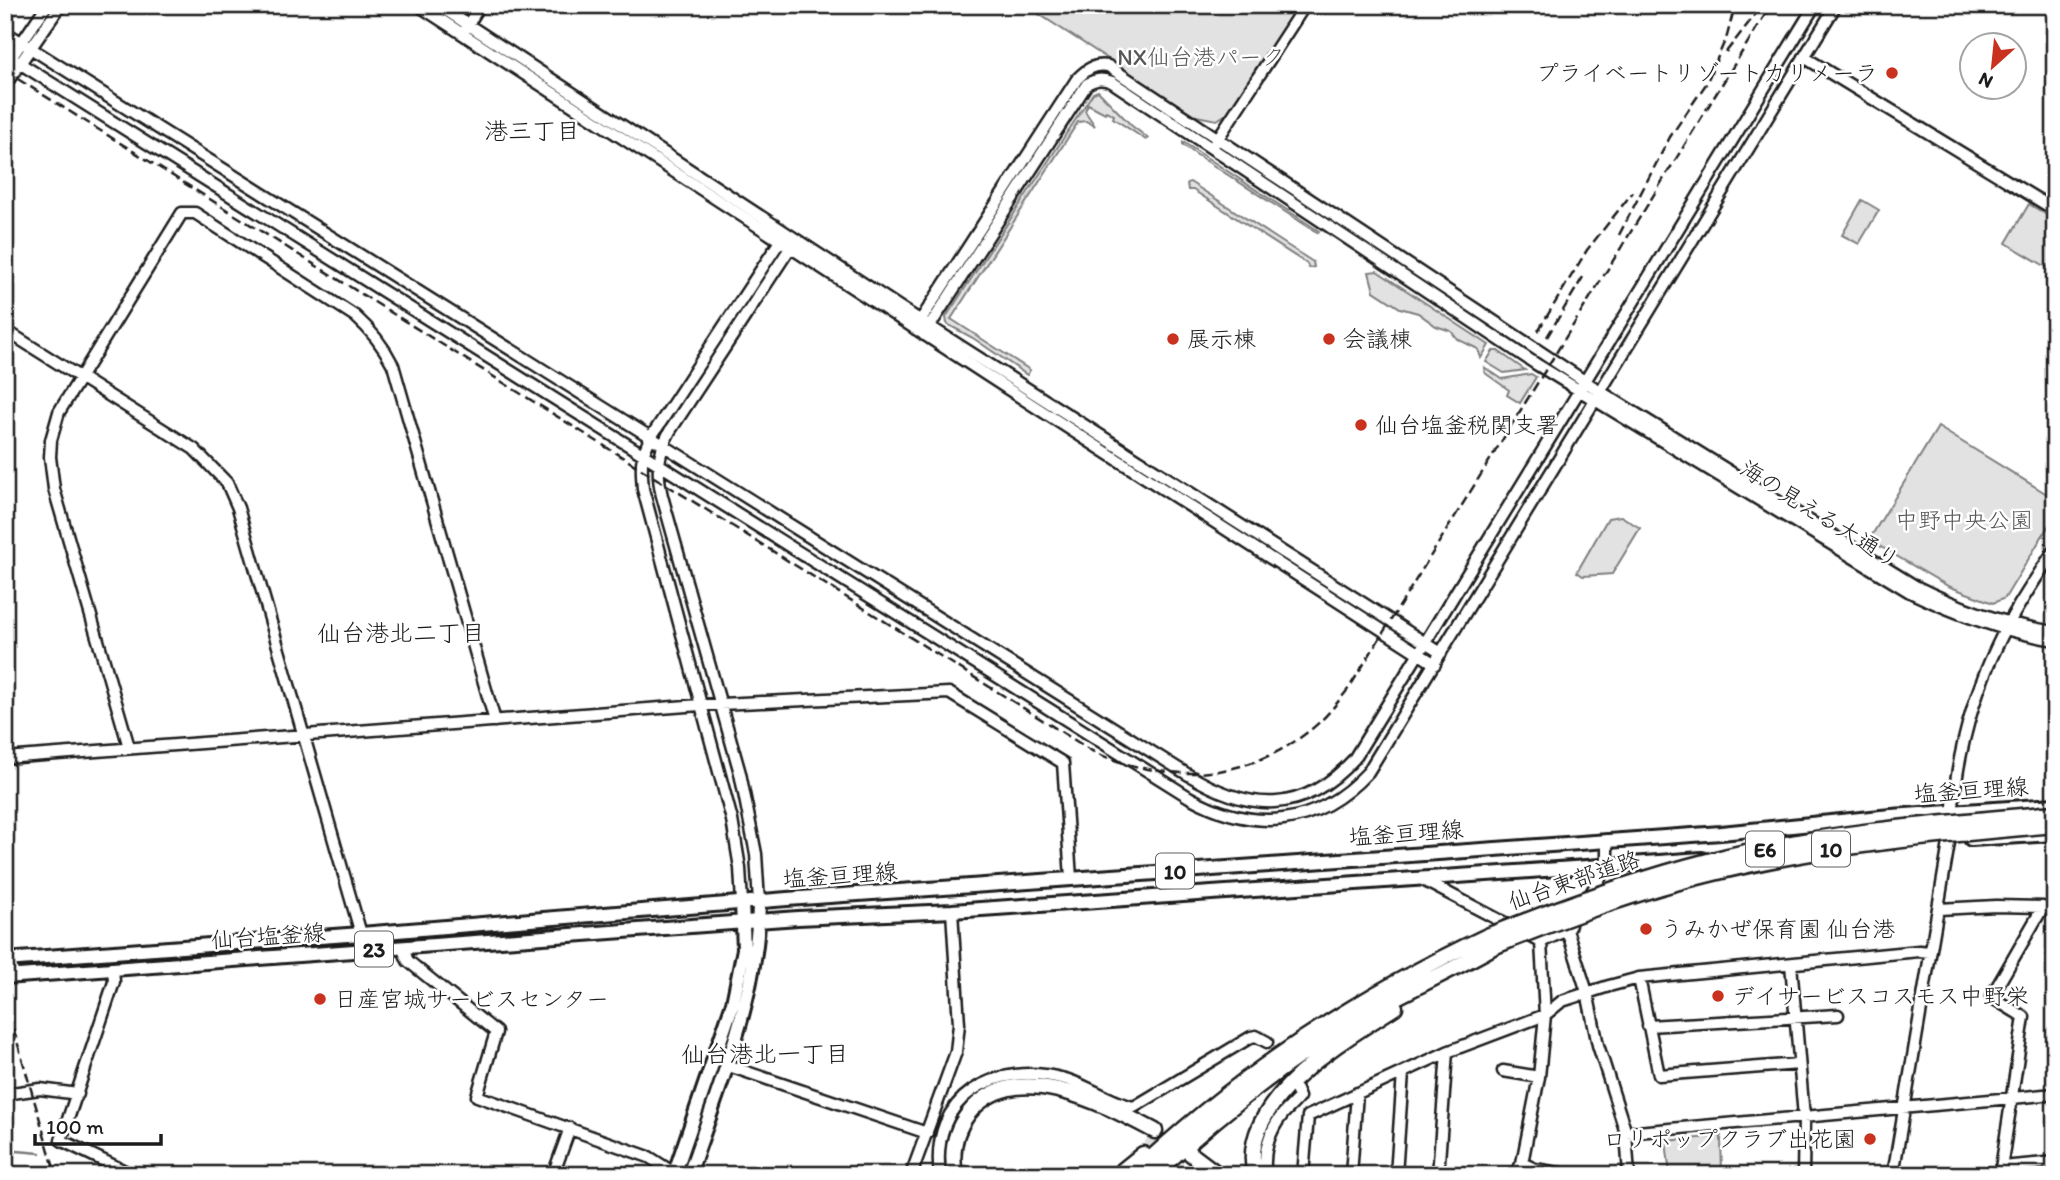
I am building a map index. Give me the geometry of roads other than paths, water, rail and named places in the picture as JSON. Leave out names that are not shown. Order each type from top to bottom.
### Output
[{"type":"highway","name":"仙台東部道路","points":[[1180,1152],[1269,1077],[1318,1043],[1407,990],[1569,903],[1709,860],[1839,836],[2055,813]]},
{"type":"highway","name":"仙台東部道路","points":[[1180,1152],[1261,1067],[1346,1011],[1436,960],[1490,945],[1606,904],[1715,872],[1842,848],[2055,825]]},
{"type":"highway","points":[[1255,1175],[1252,1157],[1257,1131],[1273,1104],[1301,1074],[1361,1029],[1490,945]]},
{"type":"highway","points":[[1117,1175],[1214,1095],[1261,1067]]},
{"type":"highway","points":[[955,1175],[952,1157],[954,1143],[963,1121],[979,1102],[1011,1087],[1061,1090],[1115,1110],[1151,1134],[1073,1102],[1048,1096],[1017,1095],[993,1104],[970,1125],[961,1149],[963,1175]]},
{"type":"highway","points":[[1180,1152],[1206,1175]]},
{"type":"highway","points":[[1180,1152],[1219,1175]]},
{"type":"highway","name":"E6","points":[[1133,1175],[1180,1152]]},
{"type":"highway","name":"E6","points":[[1153,1175],[1180,1152]]},
{"type":"main road","name":"塩釜亘理線","points":[[742,903],[1607,839],[1721,833],[1891,816],[2055,805]]},
{"type":"main road","name":"塩釜亘理線","points":[[744,923],[1423,880],[2055,834]]},
{"type":"main road","name":"塩釜亘理線","points":[[689,1175],[748,990],[757,945],[759,902]]},
{"type":"main road","points":[[675,1174],[733,1003],[744,949],[742,903]]},
{"type":"main road","name":"仙台塩釜線","points":[[8,960],[742,903]]},
{"type":"main road","name":"仙台塩釜線","points":[[10,977],[744,923]]},
{"type":"street","points":[[5,85],[11,61],[47,5]]},
{"type":"street","points":[[11,61],[32,49],[61,5]]},
{"type":"street","points":[[418,5],[465,29],[791,236],[923,327],[1435,664]]},
{"type":"street","points":[[438,5],[465,29],[780,242],[923,327],[1441,653]]},
{"type":"street","points":[[465,29],[480,5]]},
{"type":"street","points":[[1211,149],[1305,5]]},
{"type":"street","points":[[5,32],[1187,774],[1217,791],[1239,799],[1263,802],[1302,796],[1330,781],[1353,759],[1426,644],[1815,5]]},
{"type":"street","points":[[11,61],[1189,797],[1230,816],[1271,821],[1300,816],[1340,798],[1368,772],[1836,5]]},
{"type":"street","points":[[1804,57],[2055,210]]},
{"type":"street","points":[[923,327],[1077,79],[1087,69],[1100,65],[1108,66],[1585,380],[1598,396]]},
{"type":"street","name":"海の見える大通り","points":[[923,327],[1087,84],[1104,79],[1579,390],[1598,396],[1910,592],[1944,609],[2055,640]]},
{"type":"street","points":[[129,747],[50,473],[51,440],[64,401],[182,213],[195,213],[355,316],[372,331],[393,365],[495,721]]},
{"type":"street","points":[[742,903],[740,868],[732,820],[643,489],[642,453],[780,242],[791,236]]},
{"type":"street","points":[[759,902],[756,853],[749,814],[658,480],[658,463],[663,444],[790,248],[791,236]]},
{"type":"street","points":[[5,330],[194,449],[227,483],[238,508],[361,934]]},
{"type":"street","points":[[1893,1175],[1950,841],[1958,772],[1972,712],[1987,670],[2008,625],[2055,549]]},
{"type":"street","points":[[2008,625],[2055,632]]},
{"type":"street","points":[[5,758],[700,705],[949,693],[1063,763],[1071,878]]},
{"type":"street","points":[[1541,942],[1567,930],[1607,866],[1607,839]]},
{"type":"street","points":[[1423,880],[1541,942]]},
{"type":"street","points":[[1939,909],[2043,907],[2055,912]]},
{"type":"street","points":[[2043,907],[1991,997],[2024,1017],[2001,1171],[2055,1162]]},
{"type":"street","points":[[911,1175],[956,1052],[959,1024],[952,911]]},
{"type":"street","points":[[1567,930],[1587,992],[1598,1045],[1626,1133],[1629,1175]]},
{"type":"street","points":[[5,942],[10,977]]},
{"type":"street","points":[[1515,1175],[1522,1163],[1539,1077],[1545,1015],[1541,942]]},
{"type":"street","points":[[402,947],[408,961],[496,1032],[477,1096],[649,1157],[675,1174]]},
{"type":"street","points":[[1303,1175],[1308,1116],[1447,1052],[1545,1015],[1562,1001],[1587,992],[1639,978],[1930,952]]},
{"type":"street","points":[[1791,964],[1804,1117],[1803,1175]]},
{"type":"street","points":[[113,968],[114,982],[61,1140],[133,1175]]},
{"type":"street","points":[[1639,978],[1659,1075],[1799,1064]]},
{"type":"street","points":[[1648,1026],[1838,1014]]},
{"type":"street","points":[[940,1175],[938,1161],[942,1132],[963,1097],[982,1083],[1016,1073],[1047,1074],[1083,1085],[1134,1107],[1251,1037],[1256,1036],[1267,1042]]},
{"type":"street","points":[[1438,1175],[1447,1052]]},
{"type":"street","points":[[726,1065],[927,1133]]},
{"type":"street","points":[[1503,1071],[1539,1077]]},
{"type":"street","points":[[1396,1175],[1403,1073]]},
{"type":"street","points":[[5,1094],[40,1089],[78,1094]]},
{"type":"street","points":[[1266,1175],[1264,1158],[1271,1135],[1283,1114],[1298,1097],[1296,1090]]},
{"type":"street","points":[[1352,1175],[1357,1093]]},
{"type":"street","points":[[1626,1133],[2055,1094]]},
{"type":"street","points":[[554,1175],[570,1128]]},
{"type":"street","points":[[1522,1163],[1535,1169],[1571,1175]]},
{"type":"waterway","points":[[60,1147],[120,1175]]},
{"type":"waterway","points":[[5,1150],[40,1153]]},
{"type":"tunnel","points":[[1267,1042],[1294,1086]]},
{"type":"tunnel","points":[[1148,1137],[1184,1160]]},
{"type":"railway","points":[[1619,235],[1670,137],[1706,84],[1727,36],[1735,5]]},
{"type":"railway","points":[[5,71],[1092,751],[1148,769],[1176,773],[1204,772],[1258,760],[1284,748],[1320,721],[1349,688],[1771,5]]},
{"type":"railway","points":[[1726,52],[1758,11]]},
{"type":"railway","points":[[1538,331],[1587,250],[1633,192]]},
{"type":"railway","points":[[1547,337],[1583,277]]},
{"type":"railway","points":[[5,1000],[56,1175]]},
{"type":"place","name":"プライベートリゾートカリメーラ","points":[[1892,73]]},
{"type":"place","name":"展示棟","points":[[1173,339]]},
{"type":"place","name":"会議棟","points":[[1329,339]]},
{"type":"place","name":"仙台塩釜税関支署","points":[[1361,425]]},
{"type":"place","name":"うみかぜ保育園 仙台港","points":[[1646,929]]},
{"type":"place","name":"デイサービスコスモス中野栄","points":[[1718,996]]},
{"type":"place","name":"日産宮城サービスセンター","points":[[320,999]]},
{"type":"place","name":"ロリポップクラブ出花園","points":[[1870,1139]]},
{"type":"district","name":"港三丁目","points":[[532,130]]},
{"type":"district","name":"仙台港北二丁目","points":[[401,632]]},
{"type":"district","name":"仙台港北一丁目","points":[[765,1053]]},
{"type":"park label","name":"NX仙台港パーク","points":[[1201,57]]},
{"type":"park label","name":"中野中央公園","points":[[1964,520]]}]
